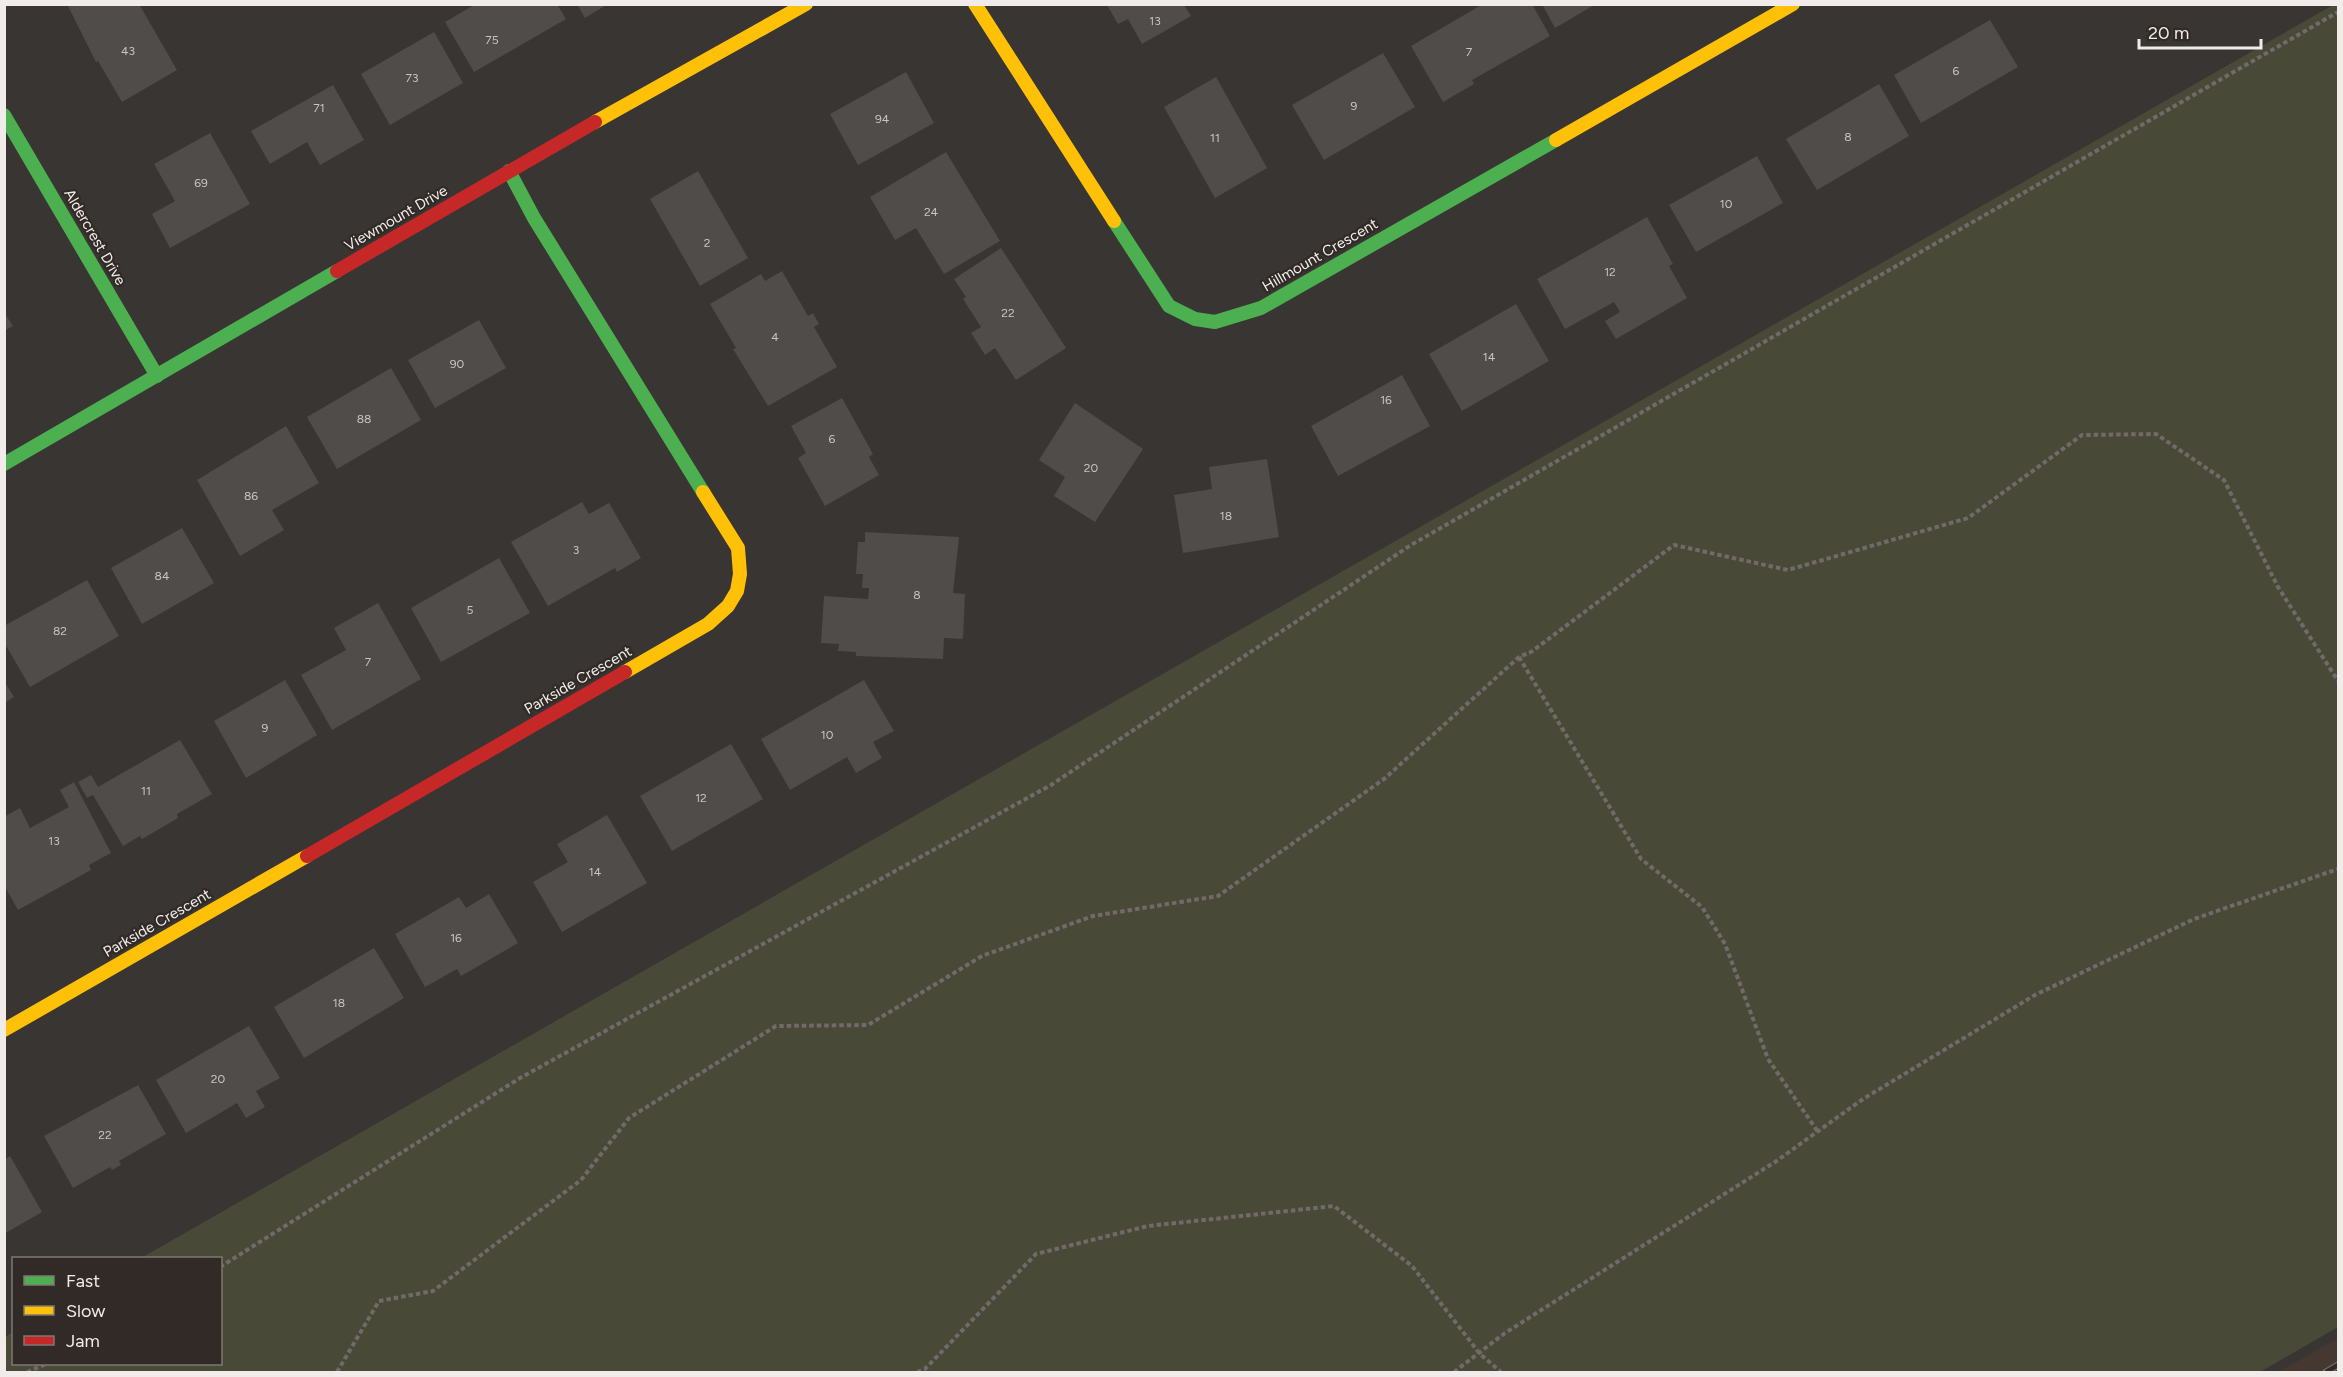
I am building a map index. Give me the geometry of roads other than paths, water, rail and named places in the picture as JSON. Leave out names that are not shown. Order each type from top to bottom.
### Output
[{"type":"street","name":"Viewmount Drive","points":[[4,464],[508,171],[806,4]]},
{"type":"street","name":"Hillmount Crescent","points":[[975,4],[1169,306],[1191,319],[1216,324],[1261,308],[1793,4]]},
{"type":"street","name":"Aldercrest Drive","points":[[4,115],[157,376]]},
{"type":"street","name":"Parkside Crescent","points":[[4,1030],[699,630],[730,606],[741,584],[738,548],[534,218],[508,171]]},
{"type":"railway","points":[[2326,1372],[2338,1365]]}]
